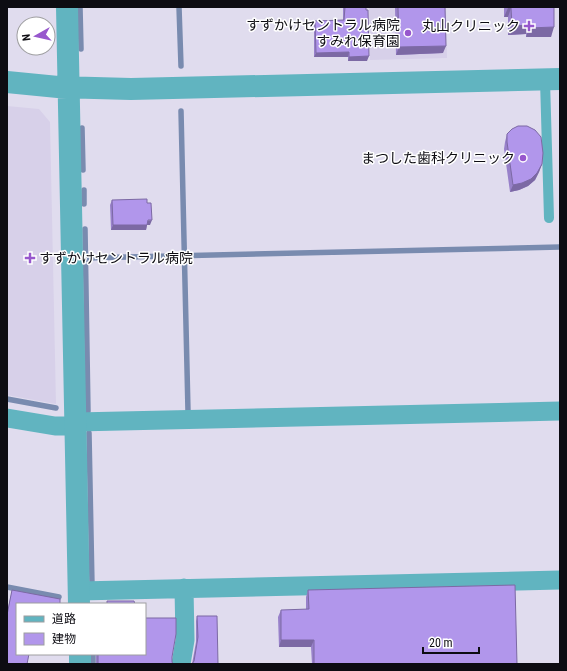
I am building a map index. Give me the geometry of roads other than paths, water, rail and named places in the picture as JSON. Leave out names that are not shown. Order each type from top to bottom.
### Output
[{"type":"street","points":[[67,7],[79,597],[184,588],[560,580]]},
{"type":"street","points":[[7,82],[69,88],[131,90],[553,80]]},
{"type":"street","points":[[7,418],[55,426],[76,424],[560,411]]},
{"type":"street","points":[[181,664],[185,640],[184,588]]},
{"type":"lane","points":[[549,218],[553,80]]},
{"type":"waterway","points":[[80,7],[81,49]]},
{"type":"waterway","points":[[179,7],[181,66]]},
{"type":"waterway","points":[[181,111],[188,411]]},
{"type":"waterway","points":[[82,128],[83,170]]},
{"type":"waterway","points":[[84,190],[84,204]]},
{"type":"waterway","points":[[85,229],[88,411]]},
{"type":"waterway","points":[[85,258],[560,247]]},
{"type":"waterway","points":[[7,399],[56,408]]},
{"type":"waterway","points":[[89,433],[92,585]]},
{"type":"waterway","points":[[7,587],[59,597]]},
{"type":"waterway","points":[[93,655],[93,664]]},
{"type":"place","name":"丸山クリニック","points":[[529,26]]},
{"type":"place","name":"すずかけセントラル病院 すみれ保育園","points":[[408,33]]},
{"type":"place","name":"まつした歯科クリニック","points":[[523,158]]},
{"type":"place","name":"すずかけセントラル病院","points":[[30,258]]}]
